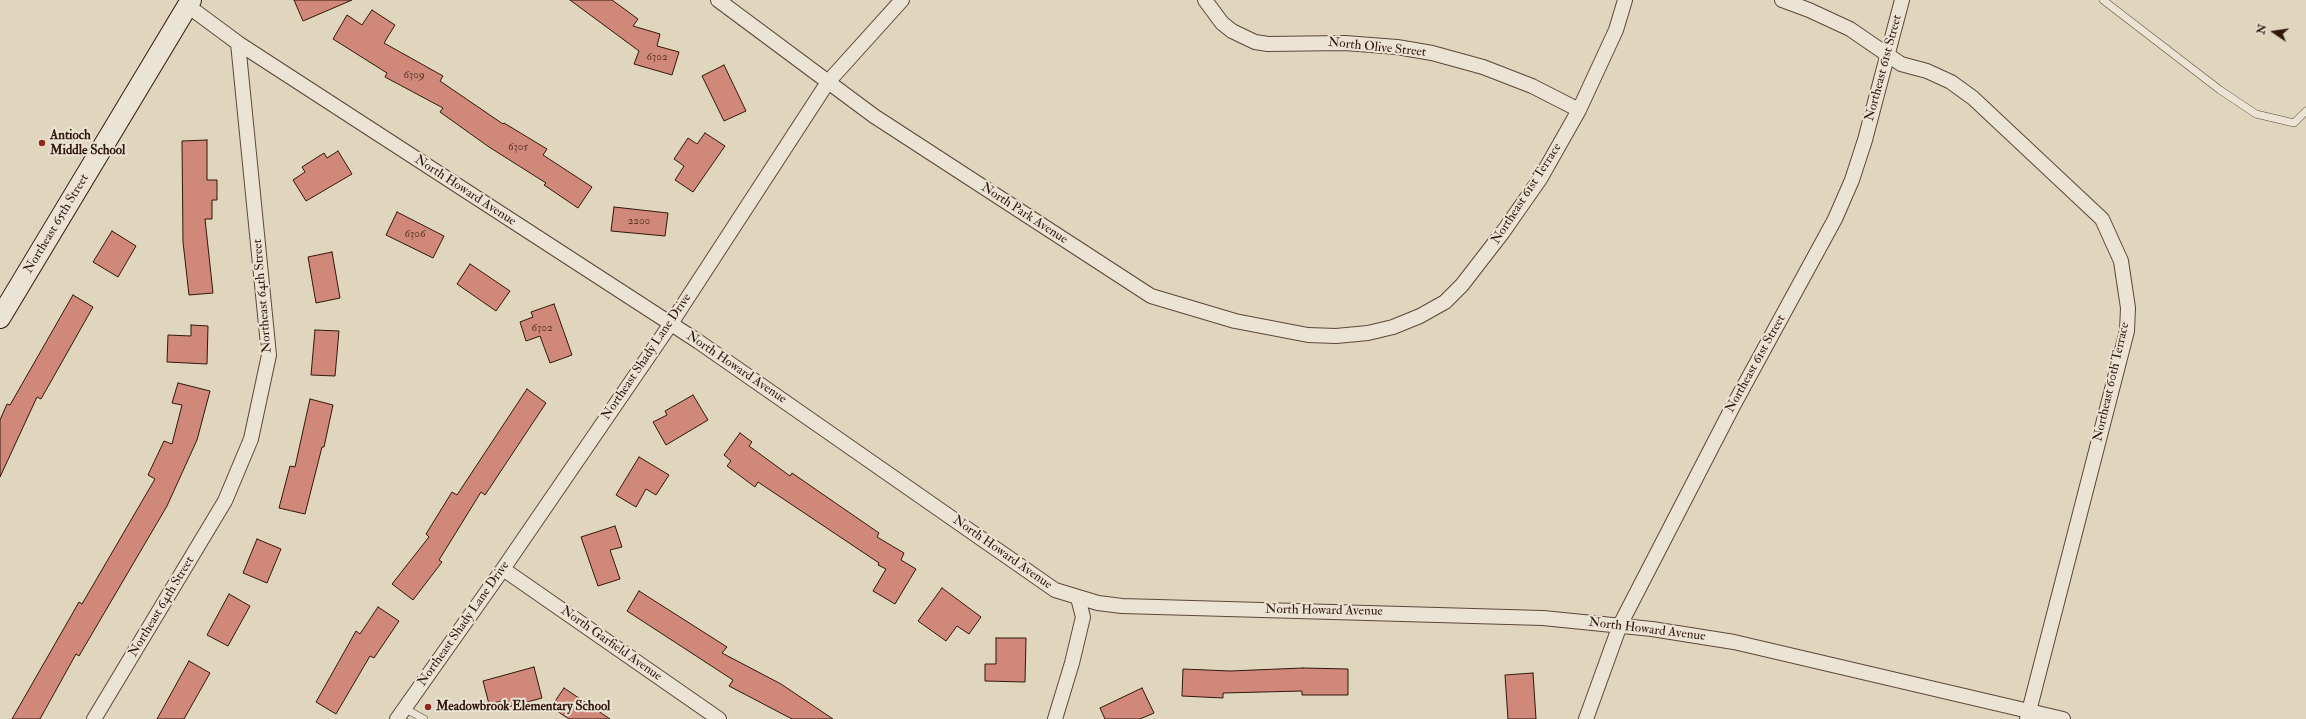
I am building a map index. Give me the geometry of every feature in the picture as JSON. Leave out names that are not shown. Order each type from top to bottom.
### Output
[{"type":"street","name":"North Park Avenue","points":[[718,0],[874,116],[1151,296],[1235,321],[1308,335],[1336,336],[1368,333]]},
{"type":"street","name":"Northeast Shady Lane Drive","points":[[401,714],[503,569],[670,324],[828,82],[902,0]]},
{"type":"street","name":"North Olive Street","points":[[1205,0],[1222,23],[1232,31],[1255,42],[1268,44],[1345,43],[1398,47],[1432,54],[1483,67],[1532,86],[1579,110]]},
{"type":"street","points":[[1782,0],[1809,10],[1850,29],[1887,56]]},
{"type":"street","name":"Northeast 61st Street","points":[[1586,719],[1620,625],[1732,408],[1835,219],[1852,180],[1873,113],[1902,0]]},
{"type":"street","name":"Northeast 61st Terrace","points":[[1368,333],[1393,327],[1420,316],[1445,302],[1462,285],[1504,232],[1540,179],[1579,110],[1601,67],[1628,2]]},
{"type":"street","points":[[190,3],[238,43]]},
{"type":"street","name":"Northeast 65th Street","points":[[0,318],[10,296],[190,3]]},
{"type":"street","name":"North Howard Avenue","points":[[238,43],[699,342],[1055,590],[1078,598],[1122,606],[1465,615],[1543,618],[1620,625],[1734,642],[2028,715],[2063,719]]},
{"type":"street","name":"Northeast 64th Street","points":[[94,719],[225,502],[251,439],[269,355],[238,43]]},
{"type":"street","name":"Northeast 60th Terrace","points":[[1887,56],[1901,64],[1927,71],[1951,82],[1973,98],[2102,219],[2121,262],[2126,283],[2128,308],[2127,331],[2028,715]]},
{"type":"street","name":"North Garfield Avenue","points":[[503,569],[719,719]]},
{"type":"street","points":[[1055,719],[1072,663],[1083,617],[1078,598]]},
{"type":"lane","points":[[2103,0],[2220,90],[2256,114],[2294,122],[2306,111]]},
{"type":"lane","points":[[401,714],[424,719]]},
{"type":"building","points":[[294,0],[352,0],[303,21]]},
{"type":"building","points":[[570,0],[612,0],[638,19],[633,26],[660,34],[657,46],[679,52],[672,75],[634,64],[639,51]]},
{"type":"building","points":[[372,10],[395,25],[384,43],[443,76],[440,81],[503,124],[504,123],[547,149],[543,155],[592,187],[578,208],[544,185],[546,183],[489,147],[440,112],[443,108],[385,77],[387,73],[333,39],[347,15],[362,25]]},
{"type":"building","points":[[724,65],[746,111],[724,121],[702,76]]},
{"type":"building","points":[[705,133],[725,146],[693,192],[675,180],[684,166],[674,159],[688,138],[697,144]]},
{"type":"building","points":[[207,140],[207,180],[217,180],[217,200],[212,200],[212,219],[205,219],[213,293],[189,295],[183,242],[182,141]]},
{"type":"building","points":[[338,151],[352,174],[306,201],[293,180],[305,172],[302,167],[324,153],[327,158]]},
{"type":"building","points":[[614,207],[668,213],[665,236],[611,231]]},
{"type":"building","points":[[397,212],[444,236],[433,258],[386,235]]},
{"type":"building","points":[[112,231],[136,246],[118,277],[93,262]]},
{"type":"building","points":[[332,252],[340,298],[316,303],[308,257]]},
{"type":"building","points":[[470,264],[510,291],[496,311],[457,284]]},
{"type":"building","points":[[73,295],[93,307],[41,399],[37,397],[0,477],[0,420],[7,404],[10,405]]},
{"type":"building","points":[[554,304],[572,355],[550,363],[540,336],[526,341],[520,322],[533,317],[531,312]]},
{"type":"building","points":[[191,325],[208,326],[207,364],[167,362],[168,335],[191,336]]},
{"type":"building","points":[[315,330],[339,331],[335,376],[311,375]]},
{"type":"building","points":[[178,383],[210,391],[197,440],[167,506],[79,656],[76,654],[40,719],[12,719],[79,602],[82,604],[155,479],[148,475],[164,441],[172,444],[182,405],[172,403]]},
{"type":"building","points":[[527,389],[546,403],[485,495],[481,492],[439,560],[442,562],[413,600],[392,584],[429,537],[426,534],[452,492],[457,495]]},
{"type":"building","points":[[693,395],[708,420],[666,445],[653,422],[667,415],[665,411]]},
{"type":"building","points":[[310,399],[333,405],[324,447],[322,447],[305,514],[279,508],[290,466],[295,467]]},
{"type":"building","points":[[740,433],[752,442],[749,446],[790,476],[792,473],[879,533],[877,537],[904,553],[901,560],[916,569],[895,604],[873,591],[886,569],[878,565],[879,563],[758,482],[755,487],[727,466],[731,461],[724,455]]},
{"type":"building","points":[[639,457],[669,475],[656,495],[646,489],[636,507],[616,495]]},
{"type":"building","points":[[615,526],[622,547],[610,550],[620,579],[598,586],[581,537]]},
{"type":"building","points":[[257,539],[281,549],[267,583],[243,573]]},
{"type":"building","points":[[942,588],[981,617],[969,634],[957,626],[946,641],[918,621]]},
{"type":"building","points":[[639,591],[727,647],[722,653],[781,684],[833,719],[792,719],[729,686],[733,680],[627,611]]},
{"type":"building","points":[[229,594],[250,606],[228,646],[207,635]]},
{"type":"building","points":[[378,607],[399,621],[374,658],[370,656],[336,714],[316,702],[356,631],[360,634]]},
{"type":"building","points":[[996,638],[1026,638],[1025,682],[985,681],[985,664],[996,664]]},
{"type":"building","points":[[189,661],[210,673],[184,719],[157,719]]},
{"type":"building","points":[[534,667],[542,698],[508,707],[506,700],[489,704],[483,681]]},
{"type":"building","points":[[1303,668],[1348,669],[1348,695],[1302,695],[1302,691],[1223,693],[1223,698],[1182,696],[1183,669],[1230,671]]},
{"type":"building","points":[[1533,673],[1536,719],[1508,719],[1505,675]]},
{"type":"building","points":[[564,688],[610,719],[569,719],[551,707]]},
{"type":"building","points":[[1142,688],[1154,713],[1140,719],[1105,719],[1100,708]]},
{"type":"place","name":"Antioch Middle School","points":[[42,143]]},
{"type":"place","name":"Meadowbrook Elementary School","points":[[428,707]]}]
